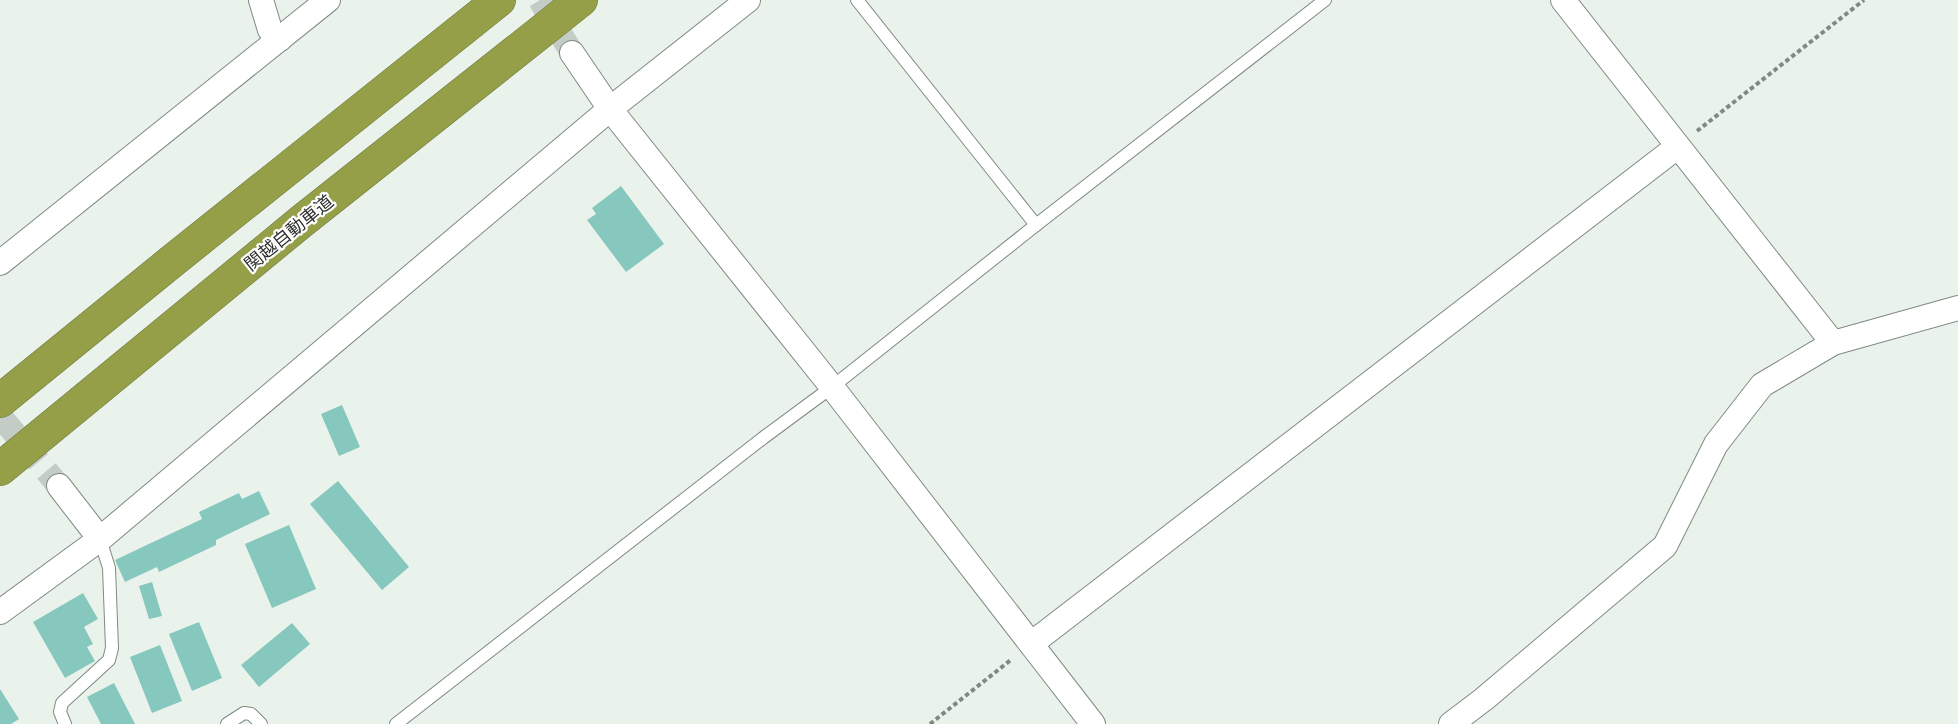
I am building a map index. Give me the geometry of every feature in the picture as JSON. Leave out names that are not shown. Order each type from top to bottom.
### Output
[{"type":"highway","points":[[0,401],[499,0]]},
{"type":"highway","name":"関越自動車道","points":[[0,469],[302,221],[581,0]]},
{"type":"street","points":[[261,0],[270,30],[280,39]]},
{"type":"street","points":[[0,263],[328,0]]},
{"type":"street","points":[[0,612],[100,539],[610,109],[748,0]]},
{"type":"street","points":[[1563,0],[1833,343]]},
{"type":"street","points":[[573,53],[610,109],[832,387],[1092,724]]},
{"type":"street","points":[[1030,644],[1677,147]]},
{"type":"street","points":[[1451,724],[1493,692],[1665,546],[1716,444],[1762,385],[1833,343],[1958,308]]},
{"type":"street","points":[[59,486],[100,539]]},
{"type":"lane","points":[[857,0],[1036,225]]},
{"type":"lane","points":[[396,724],[763,438],[832,387],[1325,0]]},
{"type":"lane","points":[[65,724],[60,712],[62,703],[109,660],[112,648],[109,568],[100,539]]},
{"type":"lane","points":[[227,724],[244,713],[251,714],[261,724]]},
{"type":"path","points":[[1677,147],[1864,0]]},
{"type":"path","points":[[930,724],[1030,644]]},
{"type":"building","points":[[621,186],[664,244],[626,272],[587,220],[596,214],[592,208]]},
{"type":"building","points":[[342,405],[360,447],[339,456],[321,414]]},
{"type":"building","points":[[338,481],[409,567],[382,590],[310,504]]},
{"type":"building","points":[[259,491],[270,514],[216,540],[216,545],[159,572],[157,567],[125,582],[115,560],[202,519],[199,512],[239,493],[242,499]]},
{"type":"building","points":[[289,525],[316,589],[272,608],[245,544]]},
{"type":"building","points":[[152,582],[162,616],[149,619],[139,586]]},
{"type":"building","points":[[83,593],[98,619],[84,627],[93,644],[87,647],[95,661],[65,678],[33,622]]},
{"type":"building","points":[[199,622],[222,678],[192,691],[169,634]]},
{"type":"building","points":[[292,623],[310,644],[259,687],[241,665]]},
{"type":"building","points":[[160,645],[182,701],[152,713],[130,657]]},
{"type":"building","points":[[114,683],[135,724],[101,724],[87,697]]},
{"type":"building","points":[[0,689],[19,719],[11,724],[0,724]]},
{"type":"tunnel","points":[[540,0],[572,53]]},
{"type":"tunnel","points":[[0,416],[59,486]]}]
